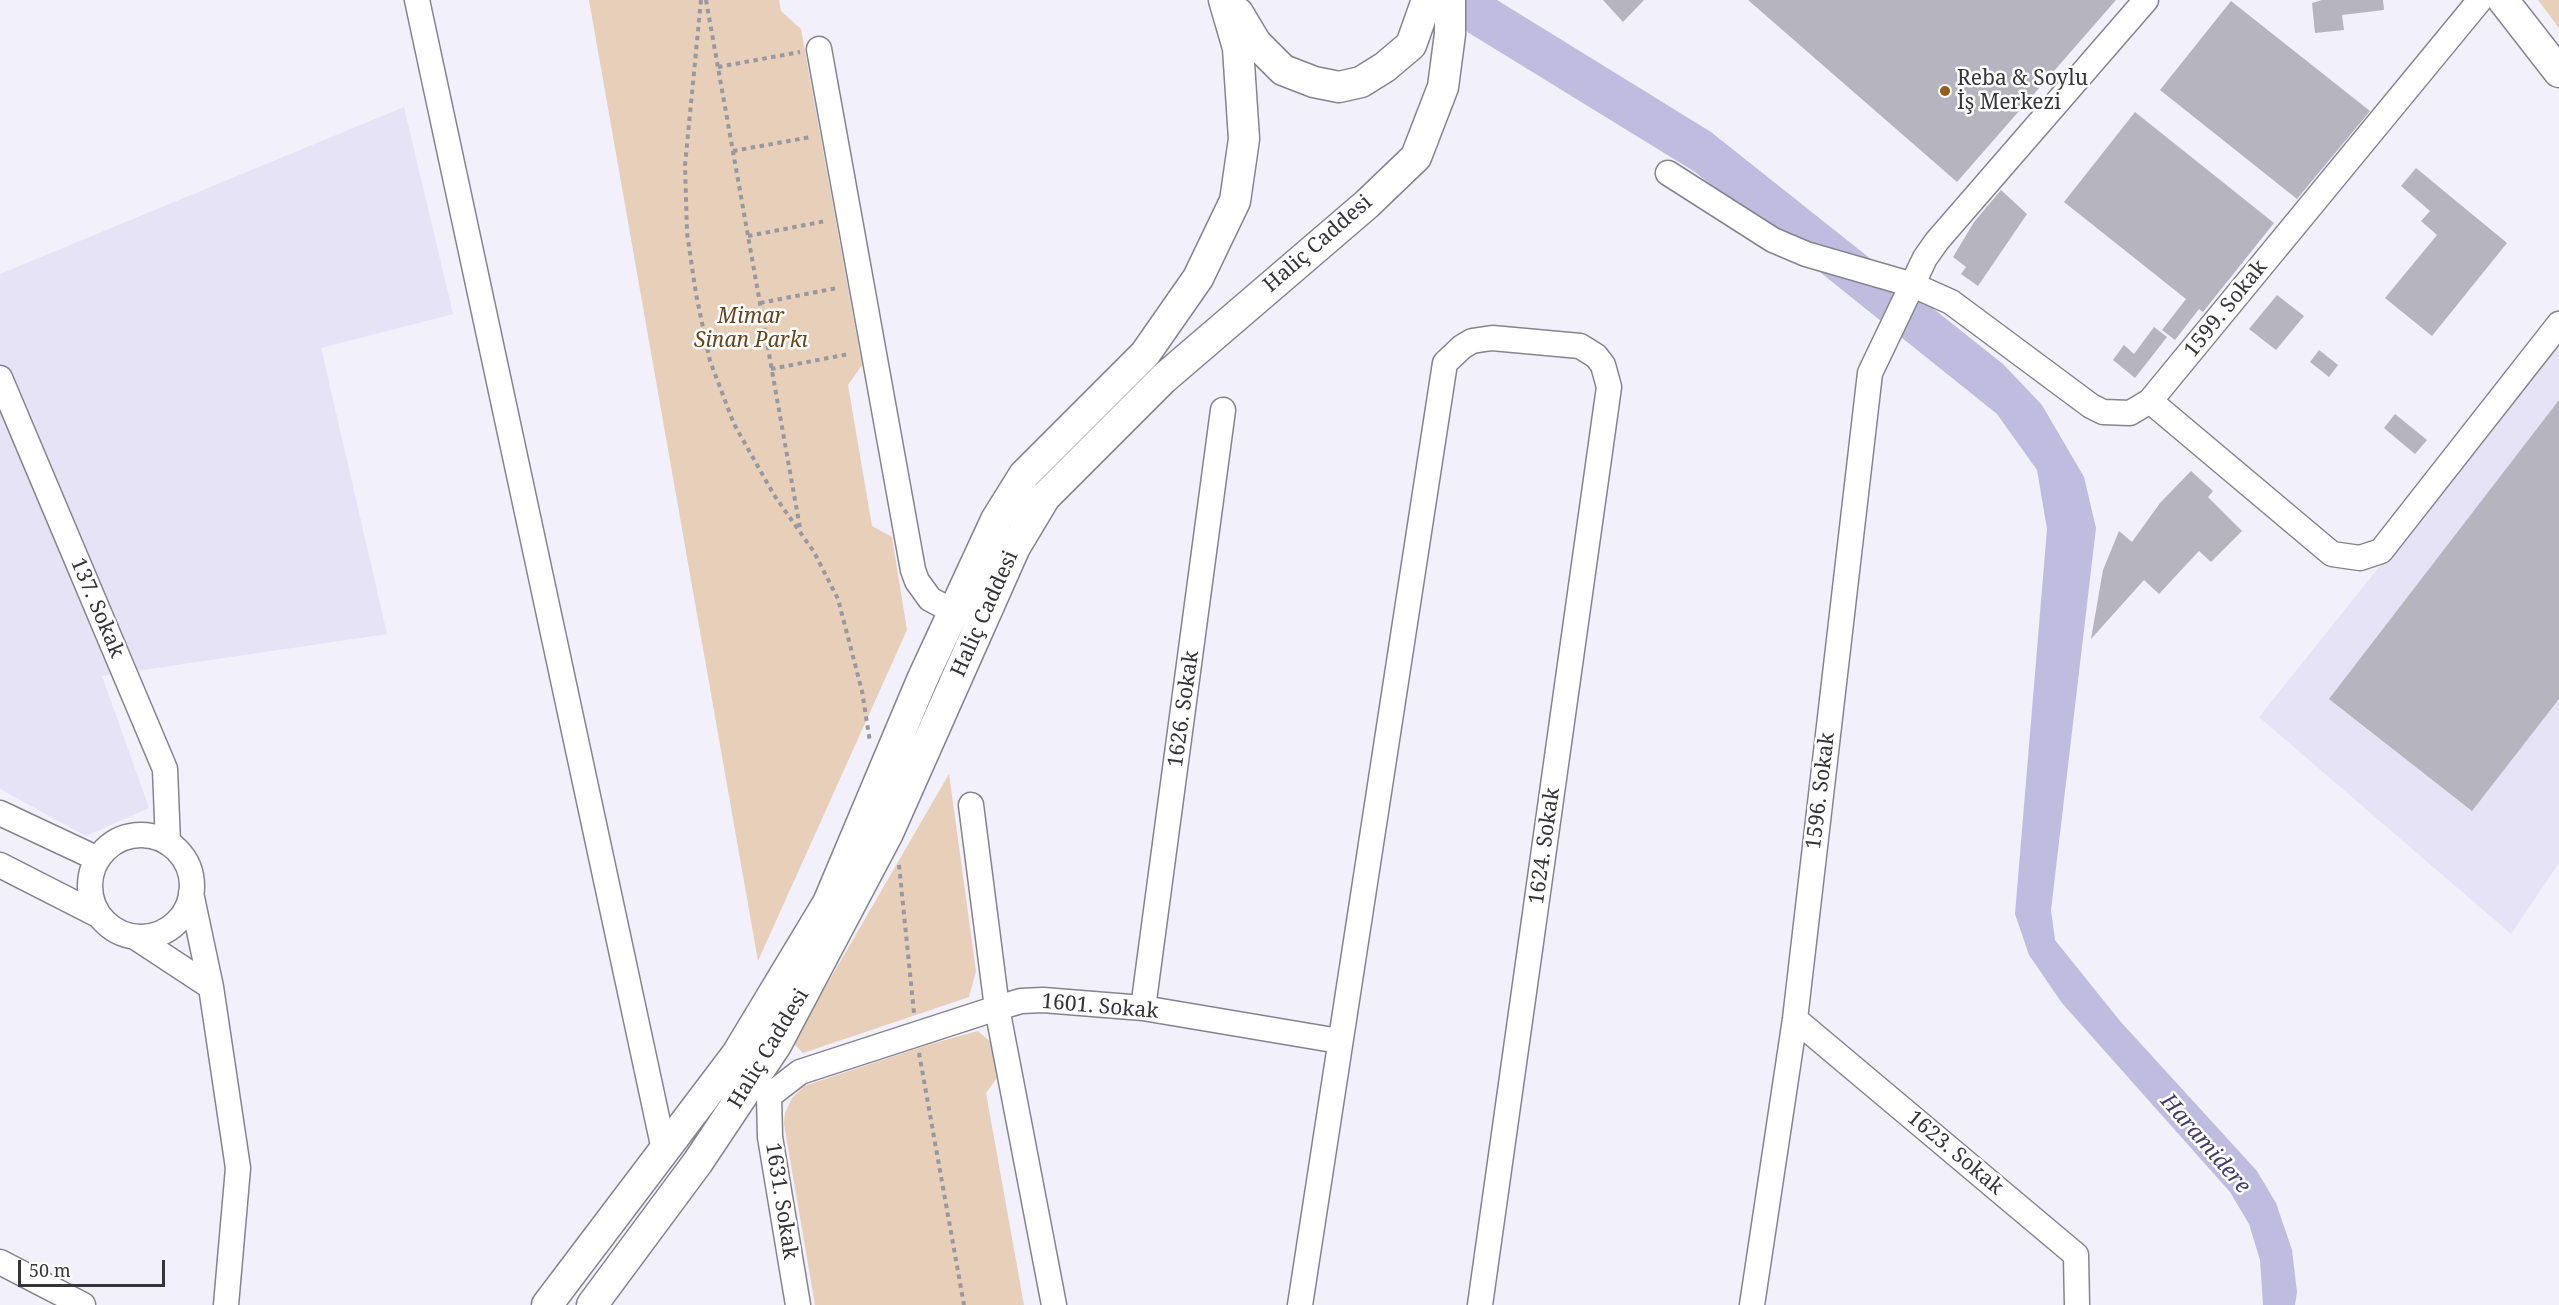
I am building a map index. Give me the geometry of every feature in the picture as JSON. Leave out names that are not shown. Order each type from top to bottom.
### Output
[{"type":"main road","name":"Haliç Caddesi","points":[[547,1305],[737,1054],[828,903],[996,520],[1024,474],[1145,354],[1198,278],[1235,201],[1244,139],[1238,48],[1224,0]]},
{"type":"main road","points":[[1230,0],[1256,43],[1283,70],[1314,82],[1339,87],[1360,82],[1385,67],[1411,45],[1428,0]]},
{"type":"main road","name":"Haliç Caddesi","points":[[601,1300],[698,1162],[757,1093],[776,1044],[882,845],[1015,547],[1045,497],[1163,380],[1367,204],[1416,157],[1443,87],[1450,34],[1450,0]]},
{"type":"main road","points":[[2503,0],[2559,72]]},
{"type":"main road","points":[[717,1079],[757,1093]]},
{"type":"street","points":[[417,0],[664,1150]]},
{"type":"street","name":"1596. Sokak","points":[[1752,1305],[1795,1019],[1870,373],[1937,241],[2146,0]]},
{"type":"street","name":"1599. Sokak","points":[[1668,173],[1773,240],[1806,254],[1913,285],[1951,302],[2091,406],[2116,414],[2130,413],[2150,401],[2480,0]]},
{"type":"street","points":[[819,49],[913,570],[917,581],[930,598],[954,612]]},
{"type":"street","points":[[2150,401],[2332,554],[2360,558],[2381,551],[2559,324]]},
{"type":"street","name":"1624. Sokak","points":[[1339,1041],[1445,363],[1462,347],[1482,339],[1580,346],[1596,356],[1603,365],[1610,387],[1480,1305]]},
{"type":"street","name":"137. Sokak","points":[[0,378],[165,769],[168,843]]},
{"type":"street","name":"1626. Sokak","points":[[1143,1008],[1223,410]]},
{"type":"street","points":[[971,805],[997,1008],[1054,1305]]},
{"type":"street","points":[[0,813],[98,859]]},
{"type":"street","points":[[99,915],[92,902],[89,887],[91,872],[108,847],[122,839],[138,835],[154,837],[168,843],[187,864],[211,987],[238,1168],[226,1305]]},
{"type":"street","points":[[0,865],[99,915],[114,929],[135,937],[211,987]]},
{"type":"street","points":[[135,937],[149,936],[164,931],[177,922],[186,909],[191,893]]},
{"type":"street","name":"1601. Sokak","points":[[757,1093],[800,1072],[1021,1001],[1043,1000],[1143,1008],[1339,1041]]},
{"type":"street","name":"1623. Sokak","points":[[1795,1019],[2076,1255],[2077,1305]]},
{"type":"street","points":[[1300,1305],[1339,1041]]},
{"type":"street","name":"1631. Sokak","points":[[757,1093],[770,1137],[798,1305]]},
{"type":"street","points":[[0,1262],[83,1305]]},
{"type":"path","points":[[701,0],[685,165],[687,233],[696,294],[710,361],[734,424],[774,495],[814,552],[838,598],[862,691],[870,745]]},
{"type":"path","points":[[706,0],[800,532]]},
{"type":"path","points":[[718,67],[819,49]]},
{"type":"path","points":[[733,151],[811,137]]},
{"type":"path","points":[[748,236],[826,221]]},
{"type":"path","points":[[760,303],[837,288]]},
{"type":"path","points":[[771,369],[849,354]]},
{"type":"path","points":[[882,845],[899,860],[916,1035],[964,1305]]},
{"type":"shaded area","points":[[404,107],[453,314],[321,348],[387,634],[102,676],[149,808],[86,836],[0,789],[0,274]]},
{"type":"shaded area","points":[[2559,342],[2559,863],[2511,934],[2259,717]]},
{"type":"green space","name":"Mimar Sinan Parkı","points":[[589,0],[779,0],[781,11],[801,29],[862,365],[848,385],[872,526],[892,537],[907,630],[758,961]]},
{"type":"green space","points":[[2538,0],[2559,0],[2559,28]]},
{"type":"green space","points":[[949,774],[976,971],[969,997],[803,1053],[793,1043]]},
{"type":"green space","points":[[978,1031],[993,1044],[999,1075],[986,1093],[1024,1305],[815,1305],[784,1124],[785,1113],[792,1098],[804,1086]]},
{"type":"water","name":"Haramidere","points":[[1429,0],[1497,0],[1711,132],[2003,364],[2042,405],[2084,477],[2096,528],[2051,910],[2055,940],[2120,1021],[2257,1171],[2276,1203],[2292,1250],[2297,1292],[2295,1305],[2263,1305],[2260,1260],[2249,1224],[2230,1192],[2062,1003],[2029,955],[2015,914],[2047,529],[2037,470],[1997,414],[1695,172],[1469,33]]},
{"type":"building","points":[[1603,0],[1644,0],[1623,22]]},
{"type":"building","name":"Reba & Soylu İş Merkezi","points":[[1748,0],[2116,0],[1957,182]]},
{"type":"building","points":[[2322,0],[2383,0],[2384,10],[2342,15],[2344,30],[2315,33],[2312,3]]},
{"type":"building","points":[[2231,1],[2370,111],[2297,199],[2160,90]]},
{"type":"building","points":[[2135,112],[2274,223],[2203,312],[2199,309],[2175,340],[2162,330],[2186,299],[2064,202]]},
{"type":"building","points":[[2416,168],[2507,243],[2432,336],[2385,298],[2437,235],[2421,221],[2430,211],[2401,186]]},
{"type":"building","points":[[2001,190],[2027,214],[1978,286],[1961,274],[1966,267],[1953,257],[1974,222]]},
{"type":"building","points":[[2277,295],[2304,316],[2276,350],[2249,329]]},
{"type":"building","points":[[2154,327],[2167,337],[2135,378],[2113,360],[2124,345],[2134,354]]},
{"type":"building","points":[[2319,350],[2338,365],[2329,377],[2310,362]]},
{"type":"building","points":[[2559,400],[2559,699],[2472,811],[2329,699]]},
{"type":"building","points":[[2395,414],[2427,440],[2415,454],[2384,428]]},
{"type":"building","points":[[2191,471],[2213,491],[2208,497],[2242,531],[2211,562],[2199,551],[2159,594],[2144,580],[2091,639],[2103,570],[2119,531],[2132,542],[2160,503]]},
{"type":"place","name":"Reba & Soylu İş Merkezi","points":[[1945,91]]}]
